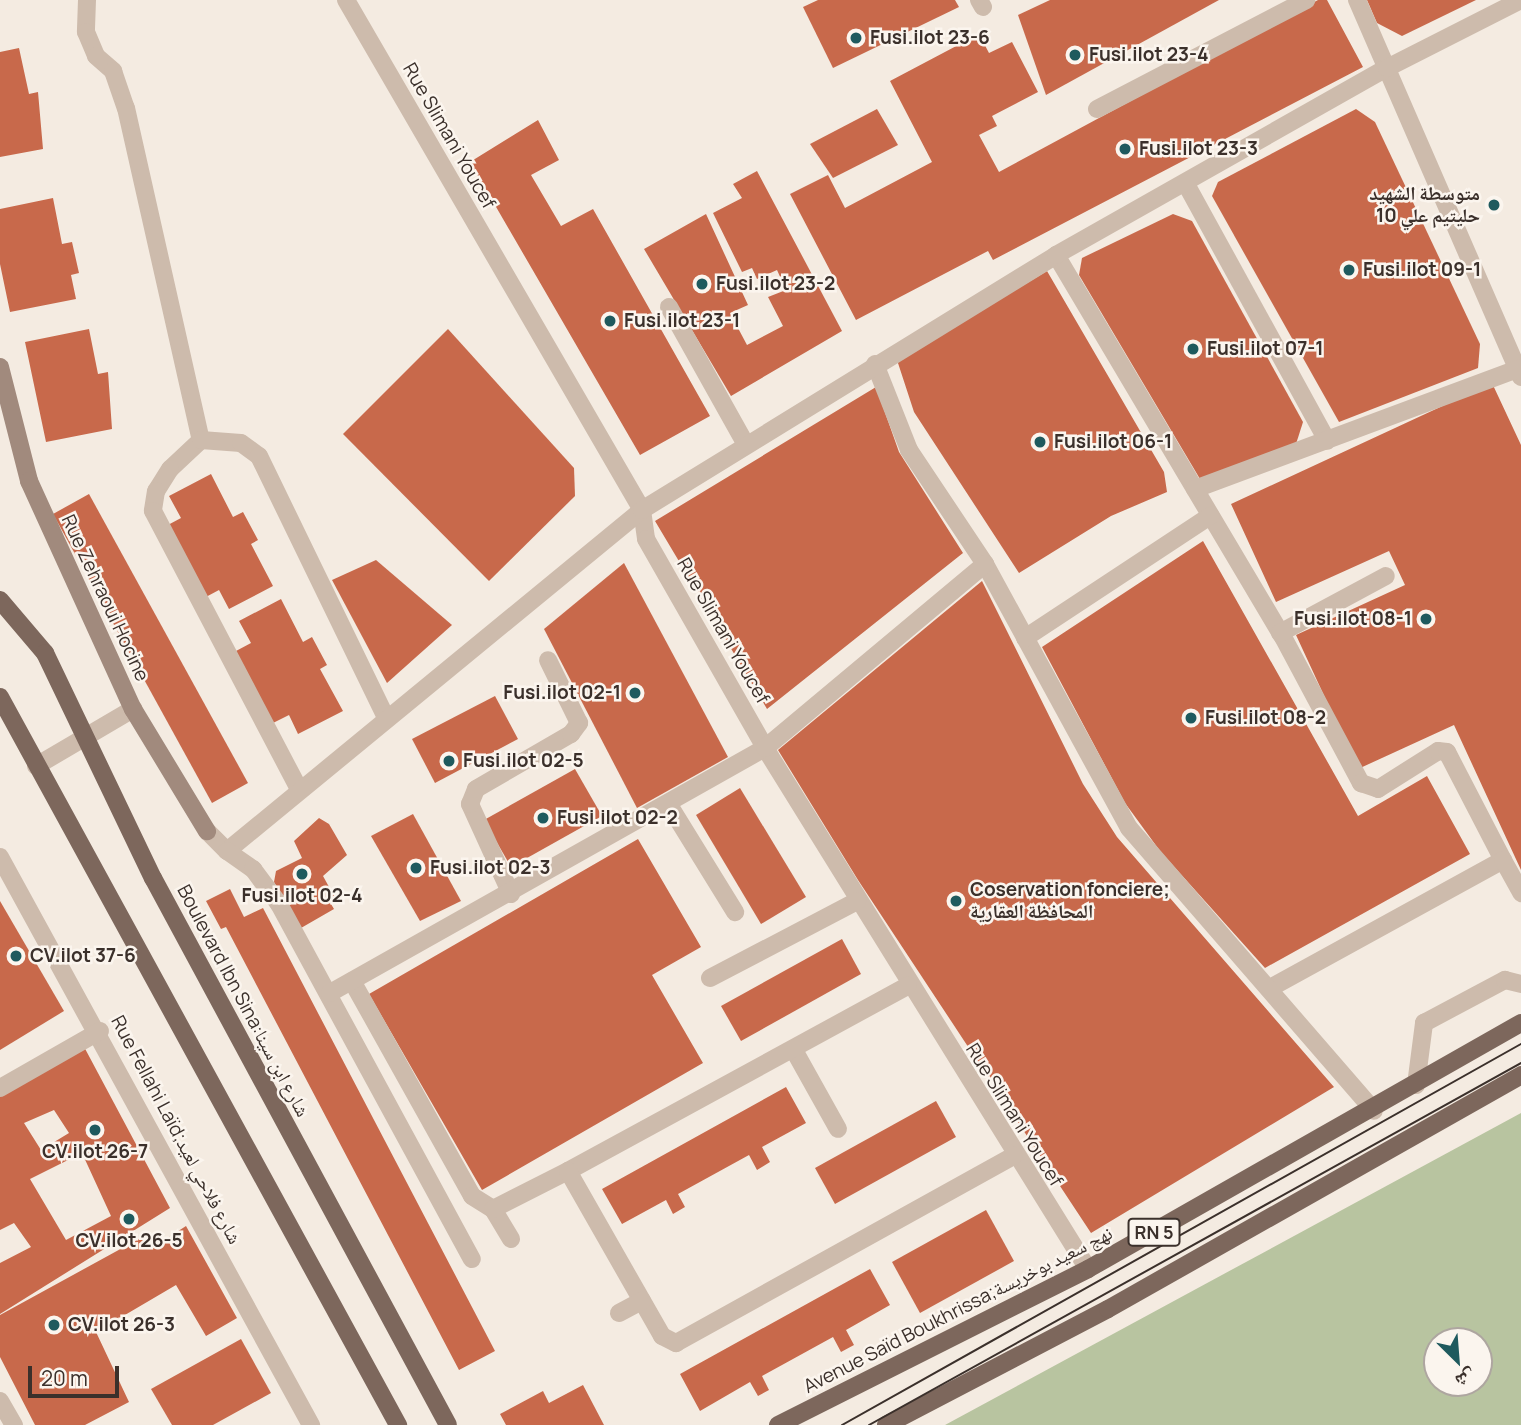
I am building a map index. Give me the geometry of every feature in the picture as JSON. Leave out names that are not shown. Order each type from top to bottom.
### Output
[{"type":"main road","name":"Boulevard Ibn Sina:شارع ابن سينا","points":[[0,600],[45,653],[153,878],[448,1425]]},
{"type":"main road","points":[[0,697],[398,1425]]},
{"type":"main road","name":"Avenue Saïd Boukhrissa;نهج سعيد بوخريسة","points":[[778,1425],[1088,1269],[1374,1111],[1521,1023]]},
{"type":"main road","name":"RN 5","points":[[886,1425],[1108,1309],[1521,1076]]},
{"type":"street","points":[[87,0],[86,32],[96,56],[113,71],[125,108],[201,440]]},
{"type":"street","name":"Rue Slimani Youcef","points":[[346,0],[642,510],[646,539],[765,748],[908,986],[1088,1269]]},
{"type":"street","points":[[1097,109],[1306,0]]},
{"type":"street","points":[[1195,489],[1519,373],[1357,0]]},
{"type":"street","points":[[472,1259],[330,993],[279,904],[253,869],[227,851],[386,717],[642,510],[875,364],[1056,256],[1387,68],[1521,1]]},
{"type":"street","points":[[1186,184],[1327,441]]},
{"type":"street","points":[[1056,256],[1280,633],[1361,783],[1378,789],[1438,751],[1447,751],[1521,893]]},
{"type":"street","points":[[669,307],[746,445]]},
{"type":"street","points":[[875,364],[909,450],[985,564],[1129,828],[1374,1111]]},
{"type":"street","name":"Rue Zehraoui Hocine","points":[[0,367],[7,417],[29,481],[133,709],[207,831],[227,851]]},
{"type":"street","points":[[299,789],[153,512],[156,491],[170,469],[201,440],[241,443],[259,456],[386,717]]},
{"type":"street","points":[[1025,638],[1210,516]]},
{"type":"street","points":[[330,993],[511,894],[765,748],[985,564]]},
{"type":"street","points":[[1280,633],[1386,576]]},
{"type":"street","points":[[511,894],[470,804],[476,789],[570,734],[579,723],[548,660]]},
{"type":"street","points":[[36,766],[133,709]]},
{"type":"street","points":[[669,805],[735,912]]},
{"type":"street","name":"Rue Fellahi Laïd;شارع فلاحي لعيد","points":[[0,857],[100,1031],[311,1425]]},
{"type":"street","points":[[1270,988],[1503,860]]},
{"type":"street","points":[[710,978],[857,901]]},
{"type":"street","points":[[1416,1085],[1424,1023],[1505,980],[1521,984]]},
{"type":"street","points":[[352,981],[472,1196],[493,1209],[511,1239]]},
{"type":"street","points":[[493,1209],[795,1052],[908,986]]},
{"type":"street","points":[[0,1088],[100,1031]]},
{"type":"street","points":[[795,1052],[838,1129]]},
{"type":"street","points":[[569,1171],[662,1336],[676,1343],[1014,1156]]},
{"type":"street","points":[[620,1313],[642,1301]]},
{"type":"street","points":[[0,1401],[14,1425]]},
{"type":"green space","points":[[1521,1113],[1521,1425],[945,1425]]},
{"type":"building","name":"Fusi.ilot 23-6","points":[[818,0],[955,0],[959,7],[833,68],[803,7]]},
{"type":"building","name":"Fusi.ilot 23-4","points":[[1050,0],[1219,0],[1046,95],[1018,15]]},
{"type":"building","name":"Fusi.ilot 23-3","points":[[1318,0],[1327,0],[1363,67],[993,260],[988,251],[856,320],[790,194],[828,175],[845,208],[932,162],[890,81],[979,34],[989,53],[1012,42],[1038,92],[992,116],[997,126],[979,135],[999,172]]},
{"type":"building","points":[[1367,0],[1476,0],[1402,36],[1377,23]]},
{"type":"building","points":[[19,48],[29,94],[38,92],[43,149],[0,157],[0,52]]},
{"type":"building","points":[[877,109],[898,145],[833,178],[810,144]]},
{"type":"building","name":"Fusi.ilot 09-1","points":[[1356,109],[1375,122],[1480,344],[1478,368],[1339,422],[1212,196],[1218,182]]},
{"type":"building","name":"Fusi.ilot 23-1","points":[[538,120],[559,160],[531,175],[561,226],[593,209],[710,416],[640,455],[470,162]]},
{"type":"building","name":"Fusi.ilot 23-2","points":[[757,171],[842,331],[731,396],[644,249],[706,214],[748,305],[730,313],[747,345],[783,326],[768,297],[786,290],[777,270],[757,279],[752,268],[742,272],[713,213],[742,198],[733,184]]},
{"type":"building","points":[[53,198],[62,244],[72,242],[79,273],[71,275],[76,299],[10,312],[0,264],[0,209]]},
{"type":"building","name":"Fusi.ilot 07-1","points":[[1173,214],[1192,221],[1303,422],[1296,444],[1200,479],[1079,275],[1082,258]]},
{"type":"building","name":"Fusi.ilot 06-1","points":[[1047,271],[1164,472],[1167,492],[1111,516],[1019,573],[914,412],[897,360]]},
{"type":"building","points":[[89,329],[98,374],[108,372],[112,429],[46,442],[25,342]]},
{"type":"building","points":[[448,329],[574,468],[575,496],[489,581],[343,434]]},
{"type":"building","name":"Fusi.ilot 08-1","points":[[1492,383],[1521,445],[1521,870],[1454,725],[1358,769],[1296,635],[1405,585],[1389,551],[1276,602],[1231,504]]},
{"type":"building","points":[[876,387],[899,452],[963,553],[767,709],[655,521]]},
{"type":"building","points":[[211,474],[233,517],[243,512],[258,540],[251,544],[273,586],[229,609],[219,590],[204,598],[166,526],[181,518],[169,496]]},
{"type":"building","points":[[89,494],[248,783],[212,803],[53,514]]},
{"type":"building","name":"Fusi.ilot 08-2","points":[[1203,541],[1358,816],[1427,776],[1470,854],[1265,968],[1160,851],[1125,803],[1042,647]]},
{"type":"building","points":[[376,560],[452,625],[387,683],[332,580]]},
{"type":"building","name":"Fusi.ilot 02-1","points":[[624,563],[728,757],[637,808],[544,629]]},
{"type":"building","points":[[982,581],[1083,784],[1117,837],[1334,1087],[1091,1233],[858,880],[778,750]]},
{"type":"building","points":[[281,599],[303,642],[312,637],[327,665],[320,669],[343,711],[298,734],[289,715],[273,723],[236,651],[251,643],[239,621]]},
{"type":"building","name":"Fusi.ilot 02-5","points":[[495,696],[518,739],[435,783],[412,739]]},
{"type":"building","name":"Fusi.ilot 02-2","points":[[575,769],[602,816],[511,867],[484,820]]},
{"type":"building","points":[[740,788],[806,897],[761,924],[696,815]]},
{"type":"building","name":"Fusi.ilot 02-3","points":[[413,814],[461,901],[420,921],[371,836]]},
{"type":"building","name":"Fusi.ilot 02-4","points":[[319,818],[329,824],[347,855],[323,876],[334,896],[328,899],[334,909],[301,928],[274,882],[276,871],[302,858],[294,841]]},
{"type":"building","points":[[638,839],[701,947],[652,975],[703,1063],[482,1190],[369,994]]},
{"type":"building","points":[[230,889],[244,917],[263,908],[495,1351],[459,1370],[226,927],[221,929],[206,901]]},
{"type":"building","name":"CV.ilot 37-6","points":[[0,901],[64,1011],[0,1050]]},
{"type":"building","points":[[842,939],[861,974],[741,1041],[721,1006]]},
{"type":"building","points":[[82,1043],[170,1208],[0,1314],[0,1263],[31,1247],[14,1223],[0,1230],[0,1092]],"holes":[[[54,1110],[69,1133],[41,1150],[24,1123]],[[82,1153],[111,1216],[66,1240],[30,1179]]]},
{"type":"building","points":[[786,1087],[806,1123],[762,1147],[770,1162],[757,1170],[749,1155],[678,1194],[685,1207],[673,1214],[666,1200],[622,1224],[602,1189]]},
{"type":"building","points":[[936,1101],[956,1137],[835,1204],[815,1168]]},
{"type":"building","points":[[986,1210],[1014,1261],[920,1313],[892,1262]]},
{"type":"building","name":"CV.ilot 26-3","points":[[186,1226],[237,1318],[206,1336],[176,1285],[96,1332],[129,1402],[85,1425],[35,1425],[0,1357],[0,1315],[146,1235],[152,1248]]},
{"type":"building","points":[[870,1269],[890,1305],[846,1330],[854,1345],[841,1352],[833,1337],[762,1376],[769,1390],[758,1396],[750,1382],[700,1411],[680,1374]]},
{"type":"building","points":[[241,1339],[271,1393],[213,1425],[172,1425],[151,1389]]},
{"type":"building","points":[[583,1385],[604,1425],[506,1425],[500,1414],[543,1391],[549,1403]]},
{"type":"tram line","points":[[842,1425],[1521,1044]]},
{"type":"tram line","points":[[869,1425],[1521,1063]]},
{"type":"place","name":"Fusi.ilot 23-6","points":[[856,38]]},
{"type":"place","name":"Fusi.ilot 23-4","points":[[1075,55]]},
{"type":"place","name":"Fusi.ilot 23-3","points":[[1125,149]]},
{"type":"place","name":"متوسطة الشهيد حليتيم علي 10","points":[[1494,205]]},
{"type":"place","name":"Fusi.ilot 09-1","points":[[1349,270]]},
{"type":"place","name":"Fusi.ilot 23-2","points":[[702,284]]},
{"type":"place","name":"Fusi.ilot 23-1","points":[[610,321]]},
{"type":"place","name":"Fusi.ilot 07-1","points":[[1193,349]]},
{"type":"place","name":"Fusi.ilot 06-1","points":[[1040,442]]},
{"type":"place","name":"Fusi.ilot 08-1","points":[[1426,619]]},
{"type":"place","name":"Fusi.ilot 02-1","points":[[635,693]]},
{"type":"place","name":"Fusi.ilot 08-2","points":[[1191,718]]},
{"type":"place","name":"Fusi.ilot 02-5","points":[[449,761]]},
{"type":"place","name":"Fusi.ilot 02-2","points":[[543,818]]},
{"type":"place","name":"Fusi.ilot 02-3","points":[[416,868]]},
{"type":"place","name":"Fusi.ilot 02-4","points":[[302,874]]},
{"type":"place","name":"Coservation fonciere; المحافظة العقارية","points":[[956,901]]},
{"type":"place","name":"CV.ilot 37-6","points":[[16,956]]},
{"type":"place","name":"CV.ilot 26-7","points":[[95,1130]]},
{"type":"place","name":"CV.ilot 26-5","points":[[129,1219]]},
{"type":"place","name":"CV.ilot 26-3","points":[[54,1325]]}]
